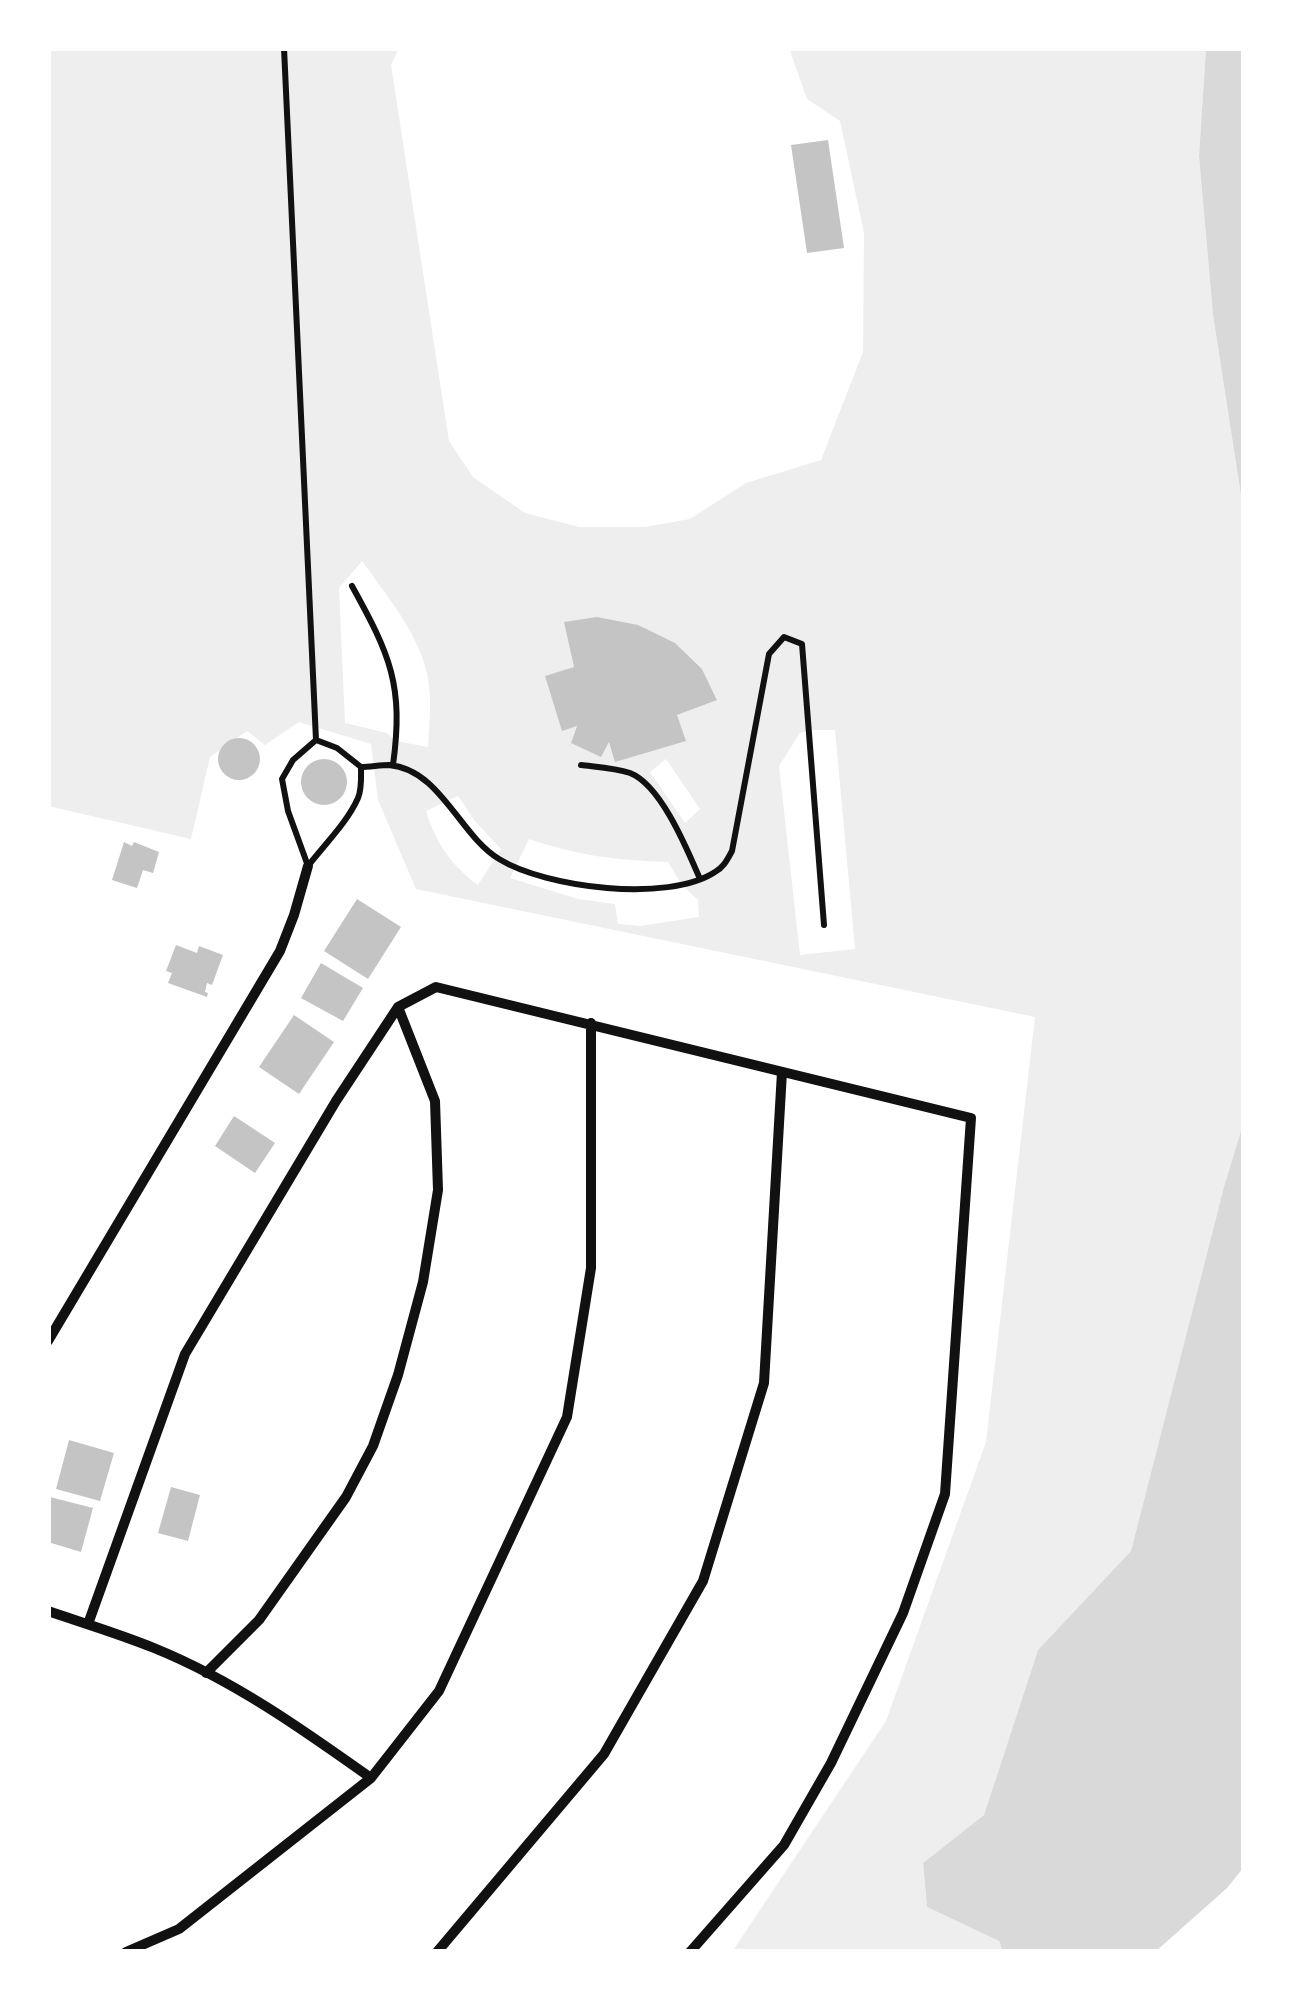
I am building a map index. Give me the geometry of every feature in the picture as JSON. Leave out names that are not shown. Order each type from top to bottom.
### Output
[{"type":"street","points":[[48,1341],[280,951],[308,866]]},
{"type":"street","points":[[88,1624],[185,1354],[336,1101],[398,1007],[436,987],[971,1118],[945,1494],[903,1613],[831,1763],[784,1845],[690,1952]]},
{"type":"street","points":[[206,1673],[259,1620],[346,1497],[373,1446],[398,1375],[423,1282],[438,1190],[435,1101],[398,1007]]},
{"type":"street","points":[[126,1952],[179,1929],[371,1778],[439,1691],[567,1417],[591,1268],[591,1023]]},
{"type":"street","points":[[437,1952],[604,1754],[703,1581],[764,1383],[782,1072]]},
{"type":"street","points":[[48,1611],[155,1648],[206,1673],[274,1710],[371,1778]]},
{"type":"lane","points":[[284,48],[316,740]]},
{"type":"lane","points":[[352,586],[381,638],[393,673],[397,712],[393,765]]},
{"type":"lane","points":[[316,740],[337,748],[361,767],[393,765],[433,786],[496,858],[527,872],[604,888],[647,889],[700,879],[721,869],[732,851],[769,654],[784,637],[802,644],[824,925]]},
{"type":"lane","points":[[308,866],[288,812],[282,779],[293,760],[316,740]]},
{"type":"lane","points":[[581,765],[635,775],[653,792],[700,879]]},
{"type":"lane","points":[[308,866],[358,797],[361,767]]},
{"type":"shaded area","points":[[48,48],[399,48],[391,65],[449,441],[473,477],[525,513],[579,527],[645,527],[690,519],[746,483],[821,460],[863,352],[864,233],[840,121],[807,99],[789,48],[1206,48],[1199,156],[1213,315],[1244,516],[1244,1121],[1131,1551],[1038,1650],[984,1815],[923,1863],[927,1907],[999,1941],[1003,1952],[732,1952],[886,1721],[986,1442],[1035,1017],[416,889],[378,800],[371,744],[299,722],[265,745],[247,731],[210,757],[191,839],[48,806]],"holes":[[[362,561],[411,632],[428,679],[428,747],[345,723],[339,588]],[[565,622],[675,643],[702,669],[717,699],[677,715],[685,741],[609,742],[601,756],[571,743],[577,726],[562,730],[546,677],[574,667]],[[835,730],[855,949],[800,955],[779,766],[800,733]],[[666,759],[700,809],[685,823],[650,772]],[[458,796],[501,849],[478,885],[446,852],[426,811]],[[529,839],[598,856],[668,862],[698,900],[699,917],[640,926],[618,924],[615,904],[578,899],[510,878]]]},
{"type":"shaded area","points":[[1206,48],[1244,48],[1244,515],[1213,315],[1199,156]]},
{"type":"shaded area","points":[[1244,1121],[1244,1867],[1155,1952],[1003,1952],[999,1941],[927,1907],[923,1863],[984,1815],[1038,1650],[1131,1551]]},
{"type":"building","points":[[828,140],[844,248],[807,253],[791,145]]},
{"type":"building","points":[[597,617],[638,625],[675,643],[702,669],[717,700],[677,715],[686,741],[615,762],[609,742],[601,757],[571,743],[577,726],[562,731],[545,676],[574,667],[564,622]]},
{"type":"building","points":[[239,738],[254,744],[260,759],[254,774],[239,780],[224,774],[218,759],[224,744]]},
{"type":"building","points":[[324,759],[340,766],[347,782],[340,798],[324,805],[308,798],[301,782],[308,766]]},
{"type":"building","points":[[124,842],[159,852],[153,873],[143,870],[137,888],[112,880]]},
{"type":"building","points":[[357,899],[401,927],[368,979],[324,951]]},
{"type":"building","points":[[176,945],[197,953],[199,946],[223,955],[212,985],[207,983],[207,997],[168,983],[172,973],[166,971]]},
{"type":"building","points":[[321,963],[363,988],[343,1021],[301,998]]},
{"type":"building","points":[[294,1015],[334,1042],[299,1094],[259,1067]]},
{"type":"building","points":[[234,1116],[275,1143],[255,1173],[215,1146]]},
{"type":"building","points":[[69,1440],[114,1453],[100,1501],[56,1489]]},
{"type":"building","points":[[171,1487],[200,1495],[188,1541],[158,1533]]},
{"type":"building","points":[[50,1497],[93,1508],[81,1552],[48,1542]]}]
